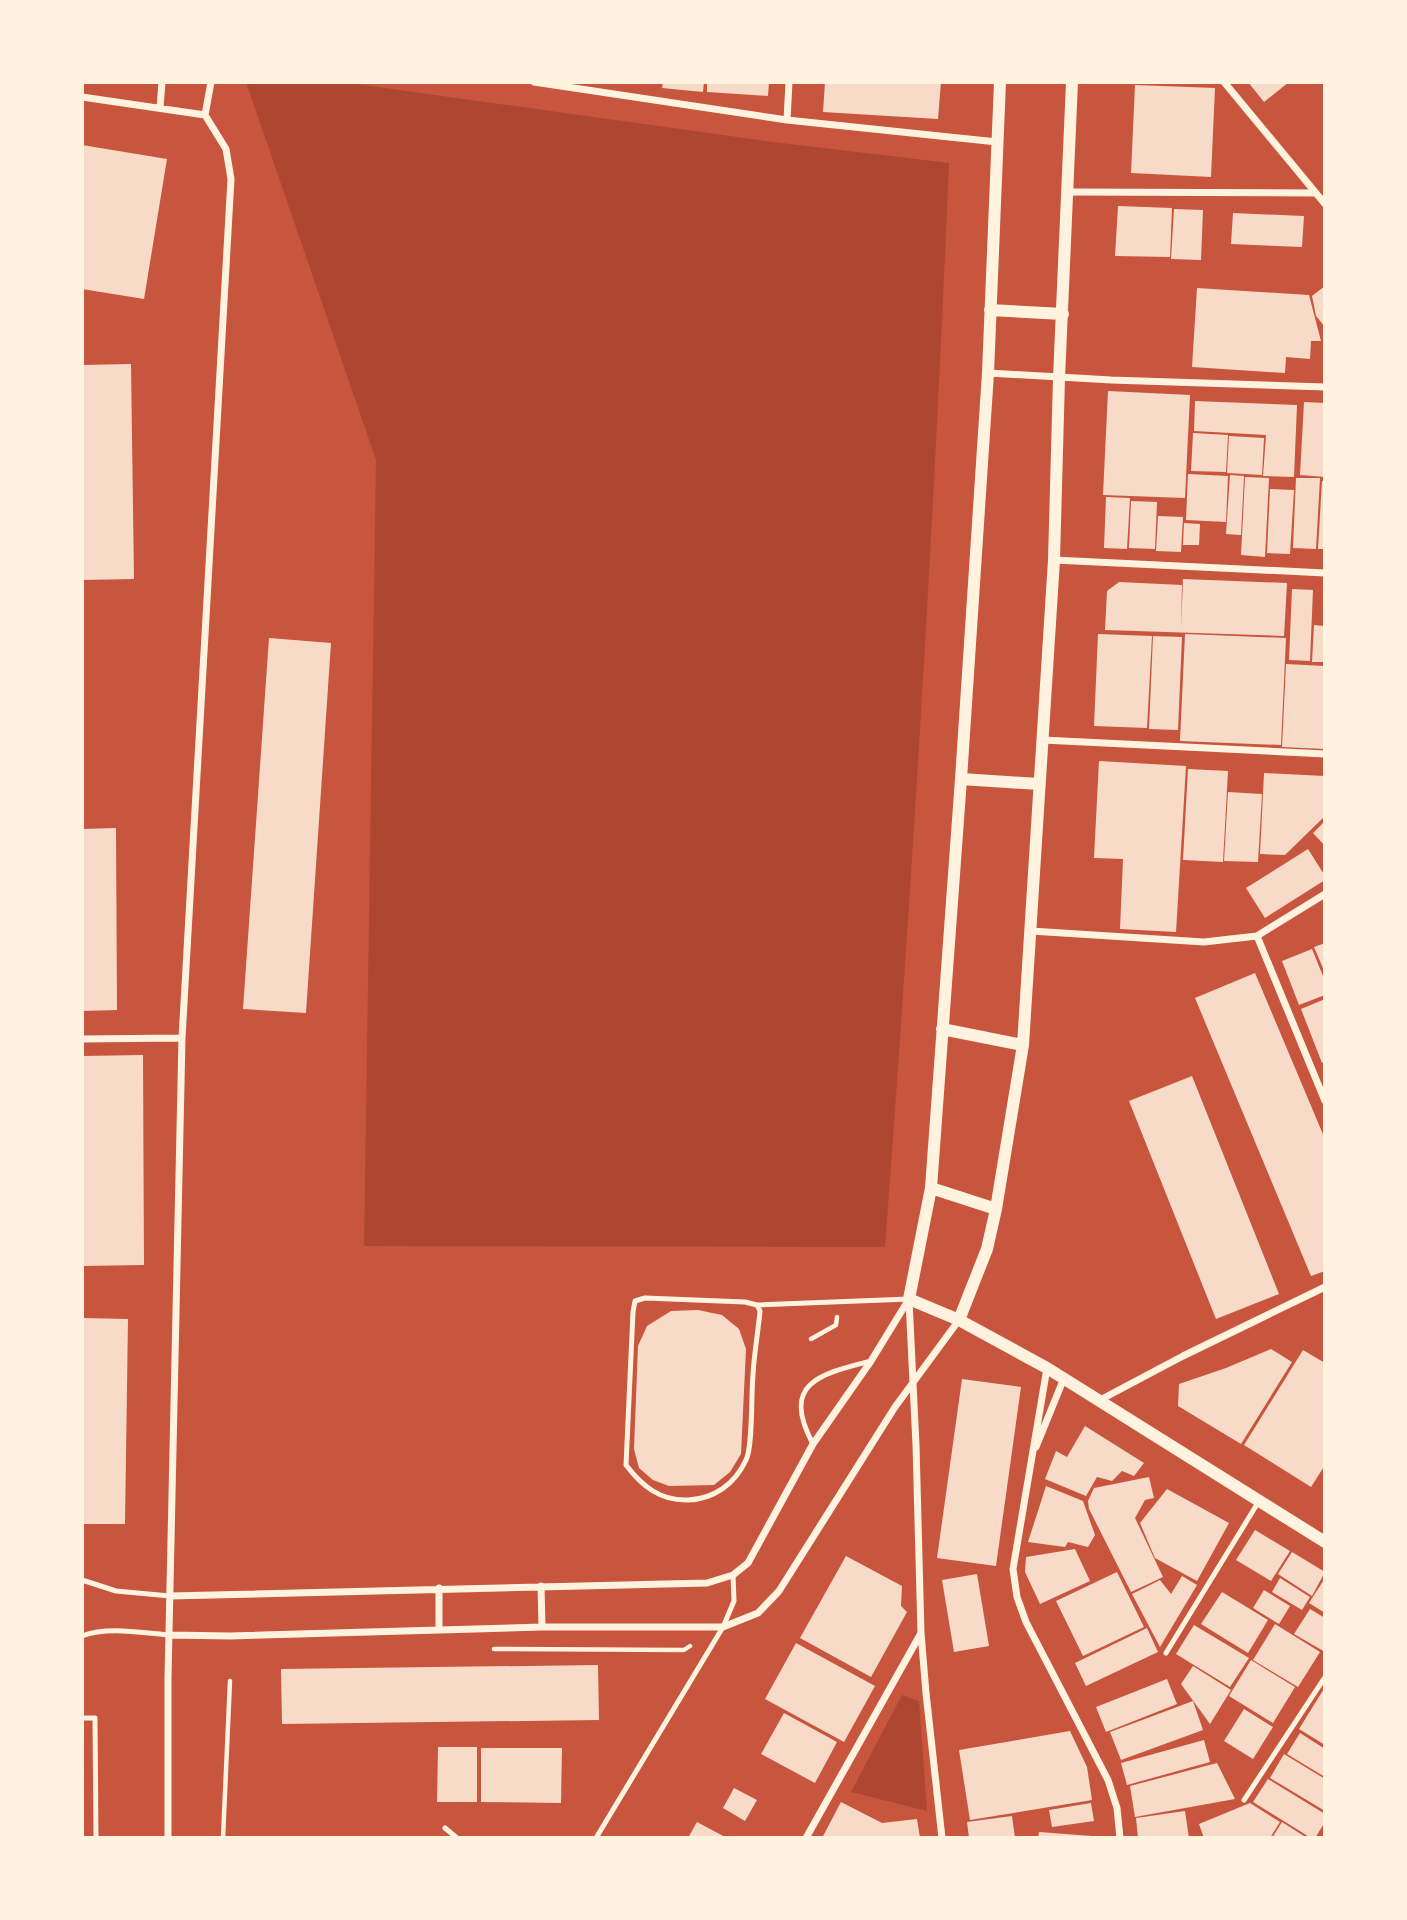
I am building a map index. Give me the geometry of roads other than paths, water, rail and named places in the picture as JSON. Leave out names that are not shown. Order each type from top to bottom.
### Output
[{"type":"street","points":[[160,108],[162,82]]},
{"type":"street","points":[[168,1838],[169,1635],[182,1038],[231,179],[226,149],[205,115],[211,82]]},
{"type":"street","points":[[534,82],[787,120],[997,142]]},
{"type":"street","points":[[787,120],[789,82]]},
{"type":"street","points":[[942,1838],[921,1633],[909,1299],[931,1188],[988,373],[1000,82]]},
{"type":"street","points":[[169,1635],[723,1626],[758,1612],[779,1591],[895,1407],[960,1320],[987,1249],[1023,1045],[1054,560],[1072,82]]},
{"type":"street","points":[[1224,82],[1325,204]]},
{"type":"street","points":[[82,97],[205,115]]},
{"type":"street","points":[[1068,192],[1316,193]]},
{"type":"street","points":[[990,310],[1063,314]]},
{"type":"street","points":[[988,373],[1325,387]]},
{"type":"street","points":[[1054,560],[1325,573]]},
{"type":"street","points":[[1043,740],[1325,754]]},
{"type":"street","points":[[961,779],[1039,784]]},
{"type":"street","points":[[1031,931],[1204,942],[1257,936],[1325,894]]},
{"type":"street","points":[[1257,936],[1325,1101]]},
{"type":"street","points":[[942,1029],[1023,1045]]},
{"type":"street","points":[[82,1039],[182,1038]]},
{"type":"street","points":[[931,1188],[996,1209]]},
{"type":"street","points":[[1100,1400],[1325,1287]]},
{"type":"street","points":[[170,1596],[707,1583],[733,1574],[748,1563],[813,1444],[871,1361],[909,1299]]},
{"type":"street","points":[[909,1299],[960,1320],[1065,1378],[1325,1542]]},
{"type":"street","points":[[1047,1368],[1013,1569],[1017,1597],[1026,1622],[1108,1780],[1117,1808],[1120,1838]]},
{"type":"street","points":[[1031,1458],[1065,1378]]},
{"type":"street","points":[[541,1586],[542,1628]]},
{"type":"street","points":[[439,1588],[439,1630]]},
{"type":"street","points":[[806,1838],[921,1633]]},
{"type":"lane","points":[[757,1306],[760,1311],[748,1457],[737,1476],[721,1491],[690,1500],[658,1495],[639,1483],[626,1465],[635,1301],[645,1298],[745,1302],[757,1306],[909,1299]]},
{"type":"lane","points":[[813,1444],[804,1427],[800,1401],[810,1383],[828,1372],[871,1361]]},
{"type":"lane","points":[[1166,1653],[1259,1501]]},
{"type":"lane","points":[[596,1838],[723,1626],[734,1601],[733,1574]]},
{"type":"lane","points":[[82,1580],[116,1591],[170,1596]]},
{"type":"lane","points":[[82,1636],[91,1632],[169,1635]]},
{"type":"lane","points":[[1244,1800],[1325,1677]]},
{"type":"lane","points":[[82,1718],[95,1718],[96,1838]]},
{"type":"lane","points":[[445,1828],[457,1838]]}]
